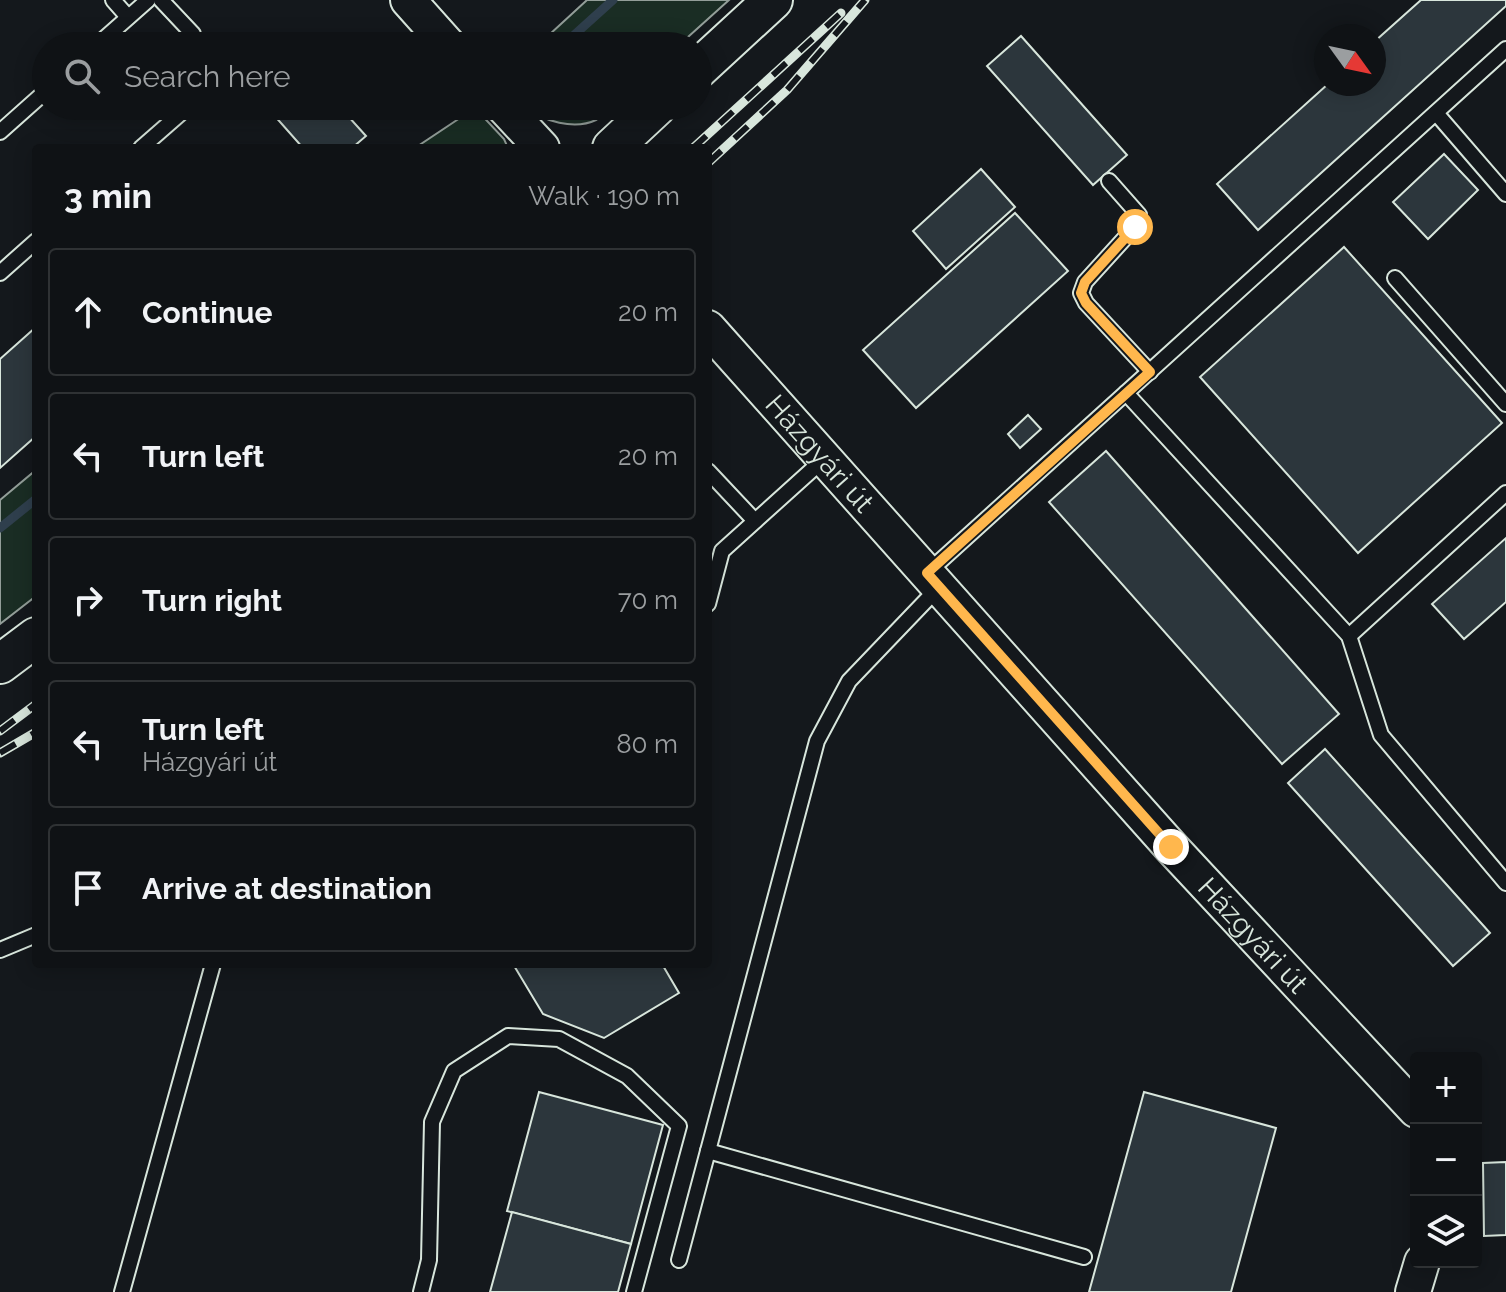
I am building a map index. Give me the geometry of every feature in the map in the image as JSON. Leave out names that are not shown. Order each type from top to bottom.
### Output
[{"type":"main road","points":[[712,56],[773,0]]},
{"type":"main road","points":[[616,144],[642,120]]},
{"type":"main road","points":[[0,664],[32,640]]},
{"type":"street","points":[[408,0],[437,32]]},
{"type":"street","points":[[516,120],[538,144]]},
{"type":"street","name":"Házgyári út","points":[[712,333],[1171,847],[1410,1104]]},
{"type":"street","points":[[1413,1292],[1420,1268]]},
{"type":"lane","points":[[113,0],[128,17]]},
{"type":"lane","points":[[111,32],[148,0]]},
{"type":"lane","points":[[161,0],[191,32]]},
{"type":"lane","points":[[679,1260],[817,741],[849,681],[933,580],[1126,393],[1506,49]]},
{"type":"lane","points":[[0,132],[32,103]]},
{"type":"lane","points":[[1436,113],[1506,194]]},
{"type":"lane","points":[[146,144],[173,120]]},
{"type":"lane","points":[[1109,181],[1139,215],[1135,227],[1085,282],[1081,293],[1086,303],[1150,372]]},
{"type":"lane","points":[[0,273],[32,245]]},
{"type":"lane","points":[[1395,278],[1506,404]]},
{"type":"lane","points":[[1126,393],[1349,636],[1381,735],[1506,883]]},
{"type":"lane","points":[[712,589],[722,551],[824,459]]},
{"type":"lane","points":[[712,475],[755,521]]},
{"type":"lane","points":[[1349,636],[1506,493]]},
{"type":"lane","points":[[0,950],[32,937]]},
{"type":"lane","points":[[122,1292],[212,968]]},
{"type":"lane","points":[[421,1292],[429,1260],[432,1122],[454,1071],[508,1036],[559,1039],[627,1076],[679,1126],[634,1292]]},
{"type":"lane","points":[[708,1151],[1084,1257]]},
{"type":"green space","points":[[587,0],[729,0],[694,32],[552,32]]},
{"type":"green space","points":[[457,120],[486,120],[506,144],[421,144]]},
{"type":"green space","points":[[550,120],[596,120],[578,124]]},
{"type":"green space","points":[[32,473],[32,599],[0,624],[0,500]]},
{"type":"building","points":[[1421,0],[1506,0],[1506,6],[1258,230],[1217,184],[1315,96],[1386,96],[1386,31]]},
{"type":"building","points":[[1021,36],[1127,155],[1093,185],[987,66]]},
{"type":"building","points":[[278,120],[352,120],[366,136],[357,144],[299,144]]},
{"type":"building","points":[[1444,154],[1478,190],[1428,239],[1393,202]]},
{"type":"building","points":[[981,169],[1015,207],[946,269],[913,231]]},
{"type":"building","points":[[1015,213],[1068,271],[916,408],[863,350]]},
{"type":"building","points":[[1344,247],[1502,423],[1358,553],[1200,377]]},
{"type":"building","points":[[32,331],[32,440],[0,468],[0,359]]},
{"type":"building","points":[[1028,415],[1041,429],[1020,448],[1008,434]]},
{"type":"building","points":[[1106,451],[1339,714],[1282,764],[1049,502]]},
{"type":"building","points":[[1506,538],[1506,602],[1464,639],[1432,604]]},
{"type":"building","points":[[1325,749],[1490,933],[1453,966],[1288,783]]},
{"type":"building","points":[[515,968],[664,968],[679,993],[604,1038],[543,1014]]},
{"type":"building","points":[[539,1092],[663,1125],[631,1244],[507,1211]]},
{"type":"building","points":[[1144,1092],[1276,1128],[1231,1292],[1089,1292]]},
{"type":"building","points":[[1506,1162],[1506,1235],[1484,1236],[1483,1163]]},
{"type":"building","points":[[512,1212],[631,1244],[618,1292],[490,1292]]},
{"type":"waterway","points":[[578,32],[613,0]]},
{"type":"waterway","points":[[0,528],[32,502]]},
{"type":"railway","points":[[712,159],[787,90],[865,0]]},
{"type":"railway","points":[[697,144],[841,13]]},
{"type":"railway","points":[[0,731],[32,707]]},
{"type":"railway","points":[[0,753],[32,734]]},
{"type":"route","points":[[1135,227],[1085,282],[1081,293],[1086,303],[1150,372],[927,573],[1171,847]]}]
